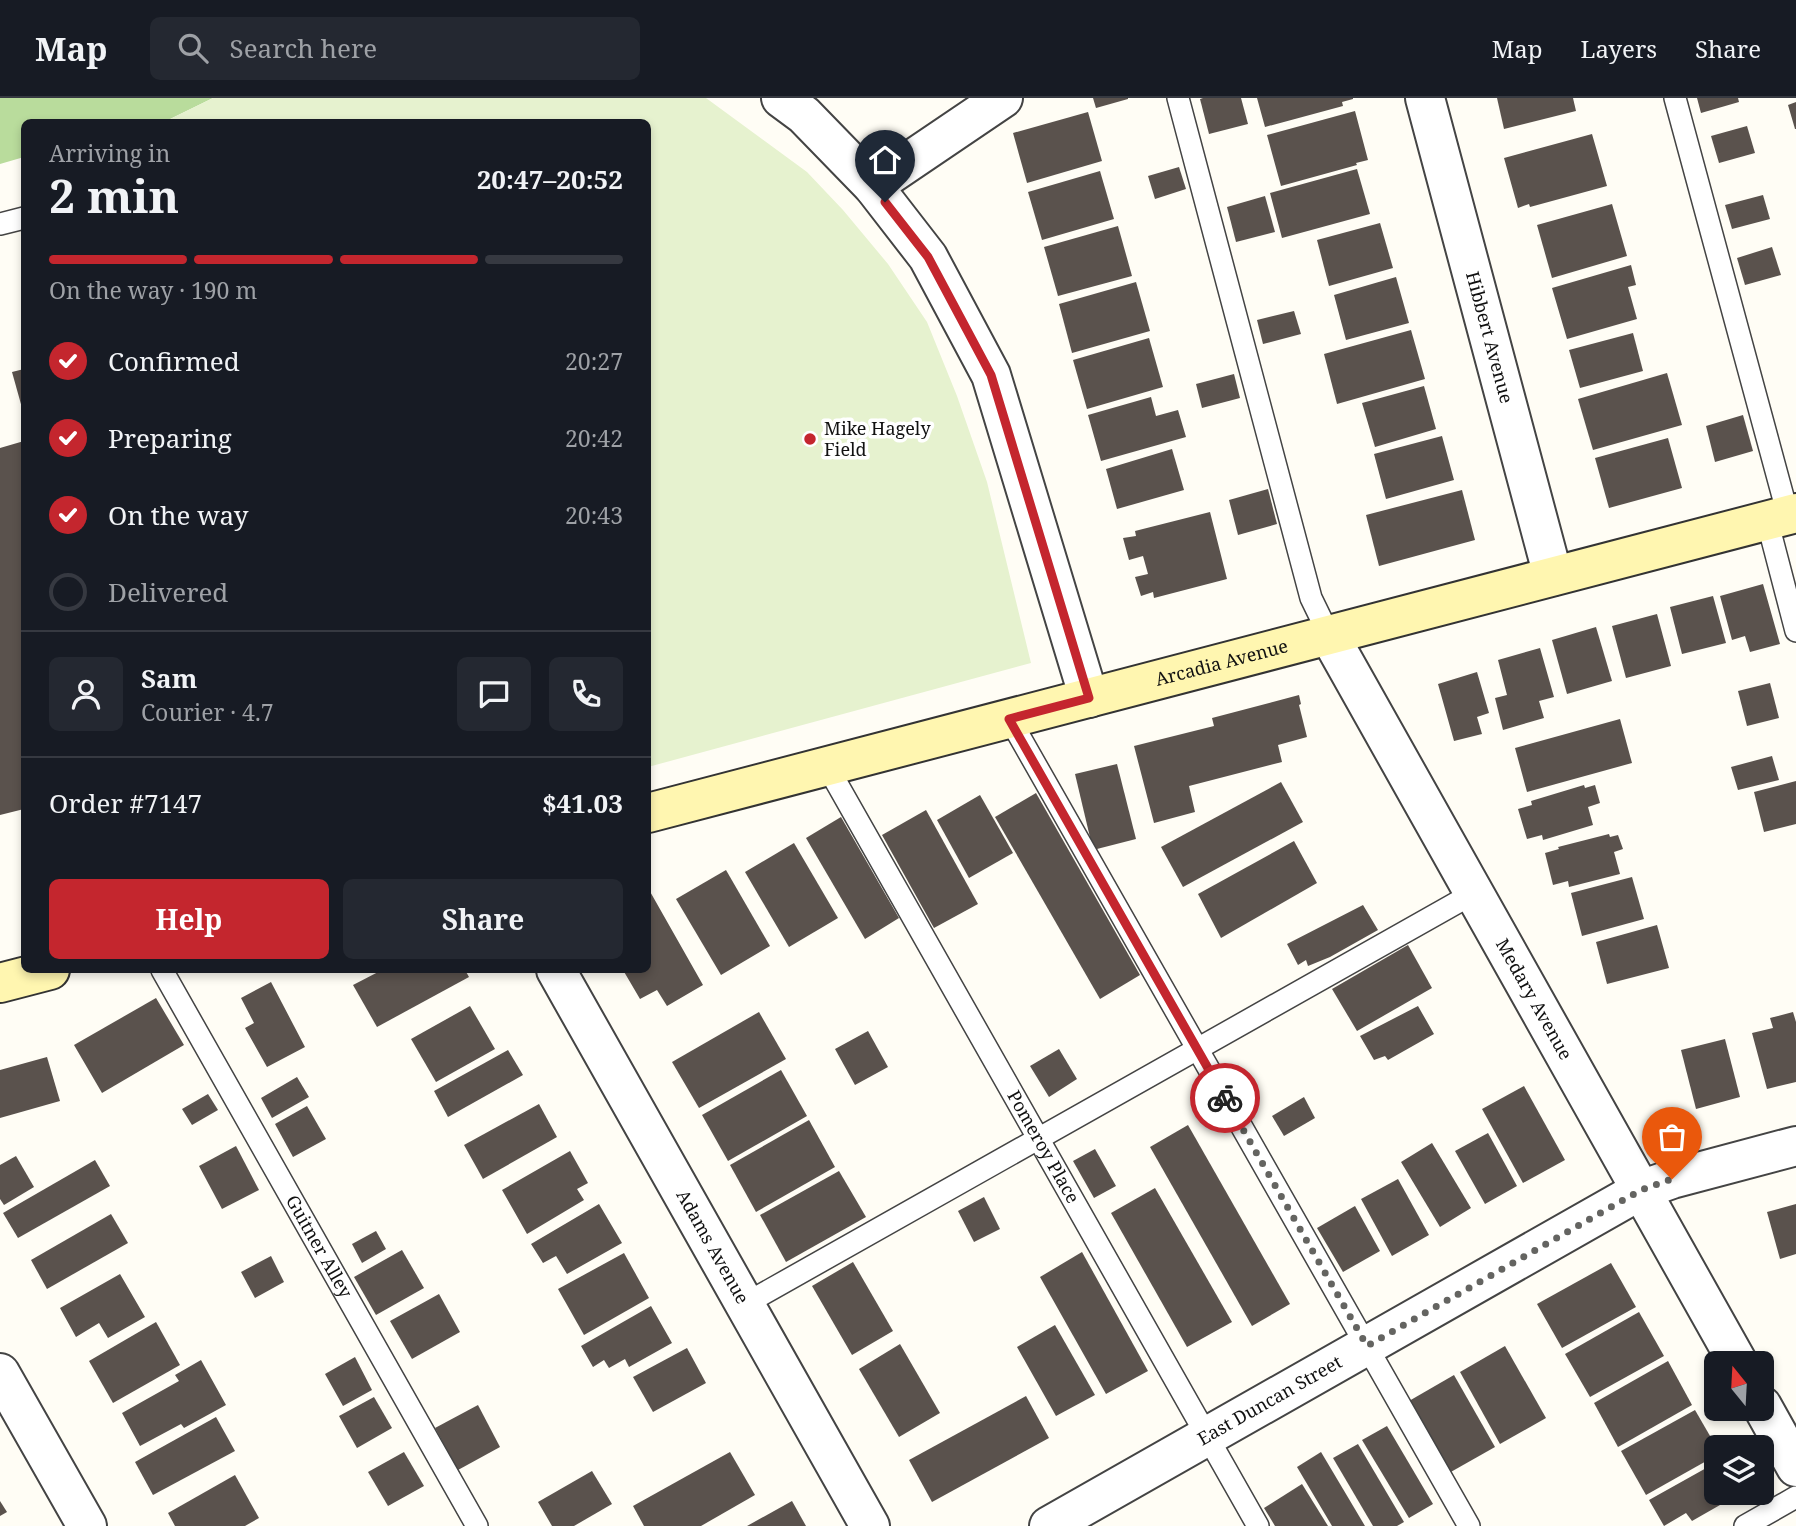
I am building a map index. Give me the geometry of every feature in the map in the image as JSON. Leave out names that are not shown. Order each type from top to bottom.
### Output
[{"type":"street","points":[[781,98],[804,116],[873,187],[928,257],[991,375],[1089,698]]},
{"type":"street","points":[[873,187],[1003,98]]},
{"type":"street","name":"Hibbert Avenue","points":[[1425,98],[1553,576]]},
{"type":"street","name":"Arcadia Avenue","points":[[651,812],[1784,516]]},
{"type":"street","name":"Medary Avenue","points":[[1329,635],[1731,1351]]},
{"type":"street","points":[[0,983],[38,973]]},
{"type":"street","name":"Adams Avenue","points":[[558,973],[870,1526]]},
{"type":"street","name":"East Duncan Street","points":[[1049,1526],[1641,1190],[1672,1179],[1796,1146]]},
{"type":"street","points":[[0,1373],[87,1526]]},
{"type":"street","points":[[1770,1421],[1796,1466]]},
{"type":"lane","points":[[1178,98],[1311,598],[1329,635]]},
{"type":"lane","points":[[1675,98],[1784,516],[1796,631]]},
{"type":"lane","points":[[0,224],[21,219]]},
{"type":"lane","points":[[1009,719],[1469,1526]]},
{"type":"lane","name":"Pomeroy Place","points":[[827,766],[1258,1526]]},
{"type":"lane","points":[[745,1304],[1474,893]]},
{"type":"lane","name":"Guitner Alley","points":[[164,973],[477,1526]]},
{"type":"lane","points":[[1745,1526],[1796,1497]]},
{"type":"green space","points":[[0,98],[213,98],[170,119],[21,119],[21,158],[0,164]]},
{"type":"green space","name":"Mike Hagely Field","points":[[213,98],[706,98],[807,172],[888,264],[927,322],[957,396],[987,482],[1031,663],[651,766],[651,119],[170,119]]},
{"type":"building","points":[[1093,98],[1128,98],[1128,99],[1096,108]]},
{"type":"building","points":[[1241,98],[1248,124],[1209,134],[1200,99]]},
{"type":"building","points":[[1257,98],[1353,99],[1342,102],[1343,106],[1265,127]]},
{"type":"building","points":[[1497,98],[1573,98],[1576,111],[1504,129]]},
{"type":"building","points":[[1697,98],[1738,98],[1739,102],[1701,113]]},
{"type":"building","points":[[1796,102],[1796,129],[1795,129],[1788,105]]},
{"type":"building","points":[[1355,111],[1368,160],[1281,186],[1267,135]]},
{"type":"building","points":[[1088,112],[1102,161],[1027,183],[1013,133]]},
{"type":"building","points":[[1747,126],[1755,153],[1719,163],[1711,136]]},
{"type":"building","points":[[1592,134],[1607,186],[1518,208],[1504,158]]},
{"type":"building","points":[[1179,167],[1186,189],[1155,199],[1148,176]]},
{"type":"building","points":[[1357,169],[1370,214],[1282,238],[1270,193]]},
{"type":"building","points":[[1100,171],[1114,219],[1042,240],[1028,192]]},
{"type":"building","points":[[1763,195],[1770,219],[1732,229],[1725,205]]},
{"type":"building","points":[[1265,196],[1275,232],[1236,242],[1227,207]]},
{"type":"building","points":[[1612,204],[1627,256],[1552,278],[1537,225]]},
{"type":"building","points":[[1380,223],[1393,268],[1329,286],[1317,240]]},
{"type":"building","points":[[1118,226],[1132,276],[1058,296],[1044,247]]},
{"type":"building","points":[[1772,247],[1781,275],[1745,285],[1737,258]]},
{"type":"building","points":[[1631,265],[1636,285],[1628,287],[1637,319],[1567,339],[1552,288]]},
{"type":"building","points":[[1396,277],[1409,323],[1346,340],[1334,295]]},
{"type":"building","points":[[1136,282],[1150,331],[1072,353],[1059,304]]},
{"type":"building","points":[[1294,311],[1301,334],[1263,344],[1257,320]]},
{"type":"building","points":[[1411,330],[1425,379],[1337,404],[1324,354]]},
{"type":"building","points":[[1633,333],[1643,371],[1580,388],[1569,350]]},
{"type":"building","points":[[1149,338],[1163,387],[1087,409],[1073,360]]},
{"type":"building","points":[[21,370],[21,404],[12,372]]},
{"type":"building","points":[[1667,373],[1682,425],[1593,450],[1578,399]]},
{"type":"building","points":[[1234,374],[1240,398],[1202,408],[1196,384]]},
{"type":"building","points":[[1424,386],[1436,429],[1375,447],[1362,403]]},
{"type":"building","points":[[1151,397],[1156,416],[1178,410],[1186,437],[1101,461],[1088,415]]},
{"type":"building","points":[[1743,415],[1753,451],[1715,462],[1706,426]]},
{"type":"building","points":[[1442,436],[1454,480],[1386,499],[1374,454]]},
{"type":"building","points":[[1668,438],[1682,488],[1609,508],[1595,458]]},
{"type":"building","points":[[21,442],[21,810],[0,815],[0,448]]},
{"type":"building","points":[[1172,449],[1184,490],[1117,509],[1106,469]]},
{"type":"building","points":[[1268,489],[1277,524],[1238,535],[1229,500]]},
{"type":"building","points":[[1462,490],[1475,540],[1379,566],[1366,515]]},
{"type":"building","points":[[1210,512],[1227,579],[1154,598],[1153,592],[1141,596],[1135,577],[1148,574],[1143,556],[1129,560],[1123,538],[1136,536],[1135,531]]},
{"type":"building","points":[[1763,584],[1780,644],[1750,652],[1745,636],[1732,640],[1720,596]]},
{"type":"building","points":[[1713,596],[1726,643],[1682,654],[1670,607]]},
{"type":"building","points":[[1657,614],[1671,666],[1626,678],[1612,626]]},
{"type":"building","points":[[1596,627],[1612,681],[1567,694],[1552,640]]},
{"type":"building","points":[[1540,648],[1554,697],[1539,701],[1544,718],[1503,730],[1495,698],[1507,695],[1498,660]]},
{"type":"building","points":[[1477,672],[1489,713],[1477,717],[1482,734],[1454,741],[1438,684]]},
{"type":"building","points":[[1770,683],[1779,718],[1747,726],[1738,691]]},
{"type":"building","points":[[1299,695],[1307,737],[1278,745],[1282,762],[1189,786],[1195,812],[1154,823],[1134,746],[1214,726],[1212,718]]},
{"type":"building","points":[[1620,719],[1632,763],[1527,792],[1515,748]]},
{"type":"building","points":[[1772,756],[1779,780],[1738,790],[1731,767]]},
{"type":"building","points":[[1117,764],[1136,839],[1093,850],[1075,774]]},
{"type":"building","points":[[1796,781],[1796,824],[1764,832],[1754,792]]},
{"type":"building","points":[[1281,782],[1303,822],[1183,887],[1161,847]]},
{"type":"building","points":[[1584,785],[1585,788],[1595,785],[1600,803],[1588,807],[1593,825],[1543,840],[1542,835],[1527,839],[1518,809],[1532,805],[1531,801]]},
{"type":"building","points":[[1036,793],[1140,975],[1100,999],[995,817]]},
{"type":"building","points":[[980,795],[1013,853],[969,878],[937,820]]},
{"type":"building","points":[[926,810],[978,904],[934,928],[882,835]]},
{"type":"building","points":[[841,817],[899,918],[865,939],[806,838]]},
{"type":"building","points":[[1609,834],[1610,837],[1618,835],[1623,849],[1614,852],[1620,874],[1569,887],[1568,881],[1553,885],[1545,853]]},
{"type":"building","points":[[1294,841],[1317,883],[1221,938],[1198,894]]},
{"type":"building","points":[[794,843],[838,918],[789,947],[745,872]]},
{"type":"building","points":[[726,870],[770,946],[721,975],[676,899]]},
{"type":"building","points":[[1632,877],[1644,919],[1582,936],[1571,893]]},
{"type":"building","points":[[651,893],[703,985],[667,1006],[657,990],[640,999],[625,973],[651,973]]},
{"type":"building","points":[[1363,905],[1378,930],[1330,957],[1308,966],[1306,960],[1298,965],[1287,944]]},
{"type":"building","points":[[1657,925],[1669,968],[1607,984],[1596,942]]},
{"type":"building","points":[[1408,945],[1432,988],[1357,1031],[1332,989]]},
{"type":"building","points":[[376,973],[467,973],[469,977],[377,1027],[353,985]]},
{"type":"building","points":[[271,982],[305,1047],[267,1067],[245,1028],[254,1023],[241,998]]},
{"type":"building","points":[[156,998],[184,1045],[102,1093],[74,1045]]},
{"type":"building","points":[[470,1006],[495,1049],[436,1082],[411,1039]]},
{"type":"building","points":[[1418,1006],[1434,1034],[1388,1060],[1385,1056],[1374,1060],[1360,1036]]},
{"type":"building","points":[[759,1012],[786,1059],[699,1108],[672,1062]]},
{"type":"building","points":[[1793,1012],[1796,1022],[1796,1082],[1767,1089],[1752,1033],[1773,1028],[1770,1018]]},
{"type":"building","points":[[868,1031],[888,1067],[855,1085],[835,1049]]},
{"type":"building","points":[[1725,1039],[1740,1097],[1696,1109],[1681,1050]]},
{"type":"building","points":[[1059,1049],[1077,1079],[1049,1097],[1030,1066]]},
{"type":"building","points":[[508,1050],[523,1075],[448,1117],[434,1091]]},
{"type":"building","points":[[47,1057],[60,1101],[0,1118],[0,1070]]},
{"type":"building","points":[[781,1070],[807,1116],[728,1161],[702,1115]]},
{"type":"building","points":[[297,1077],[309,1097],[272,1118],[261,1098]]},
{"type":"building","points":[[1524,1086],[1565,1160],[1523,1183],[1482,1109]]},
{"type":"building","points":[[208,1094],[218,1110],[192,1125],[182,1109]]},
{"type":"building","points":[[1304,1097],[1315,1118],[1284,1136],[1272,1116]]},
{"type":"building","points":[[539,1104],[557,1137],[483,1179],[464,1145]]},
{"type":"building","points":[[307,1106],[326,1139],[293,1157],[275,1124]]},
{"type":"building","points":[[809,1120],[835,1167],[756,1212],[730,1165]]},
{"type":"building","points":[[1188,1125],[1290,1304],[1252,1326],[1150,1147]]},
{"type":"building","points":[[1488,1133],[1517,1186],[1485,1204],[1455,1151]]},
{"type":"building","points":[[1432,1143],[1471,1208],[1440,1227],[1401,1162]]},
{"type":"building","points":[[236,1146],[259,1190],[222,1209],[199,1166]]},
{"type":"building","points":[[1095,1149],[1116,1186],[1094,1198],[1073,1161]]},
{"type":"building","points":[[570,1151],[588,1183],[577,1189],[584,1200],[527,1234],[502,1190]]},
{"type":"building","points":[[16,1156],[34,1187],[4,1205],[0,1199],[0,1165]]},
{"type":"building","points":[[95,1160],[110,1186],[18,1238],[3,1213]]},
{"type":"building","points":[[839,1171],[866,1217],[786,1262],[760,1215]]},
{"type":"building","points":[[1398,1179],[1429,1235],[1392,1256],[1361,1199]]},
{"type":"building","points":[[1155,1188],[1232,1322],[1187,1347],[1111,1213]]},
{"type":"building","points":[[984,1197],[1000,1229],[974,1242],[958,1211]]},
{"type":"building","points":[[599,1204],[622,1243],[567,1274],[556,1256],[543,1263],[531,1244]]},
{"type":"building","points":[[1796,1204],[1796,1254],[1780,1259],[1767,1212]]},
{"type":"building","points":[[1355,1206],[1380,1251],[1343,1272],[1317,1228]]},
{"type":"building","points":[[111,1214],[128,1243],[47,1289],[31,1260]]},
{"type":"building","points":[[376,1231],[386,1249],[362,1263],[352,1244]]},
{"type":"building","points":[[402,1250],[424,1288],[376,1315],[354,1277]]},
{"type":"building","points":[[1082,1252],[1148,1371],[1106,1394],[1040,1277]]},
{"type":"building","points":[[624,1253],[649,1298],[584,1335],[558,1289]]},
{"type":"building","points":[[271,1256],[284,1282],[255,1298],[241,1272]]},
{"type":"building","points":[[853,1262],[893,1331],[852,1355],[812,1286]]},
{"type":"building","points":[[1611,1263],[1636,1307],[1562,1348],[1537,1304]]},
{"type":"building","points":[[120,1274],[145,1317],[108,1338],[99,1323],[76,1337],[60,1308]]},
{"type":"building","points":[[439,1294],[460,1332],[412,1359],[390,1321]]},
{"type":"building","points":[[651,1306],[672,1343],[629,1367],[625,1359],[609,1368],[604,1360],[593,1367],[581,1346]]},
{"type":"building","points":[[1639,1312],[1664,1356],[1590,1397],[1565,1354]]},
{"type":"building","points":[[156,1322],[180,1365],[113,1403],[89,1361]]},
{"type":"building","points":[[1055,1325],[1095,1395],[1056,1416],[1017,1347]]},
{"type":"building","points":[[900,1344],[940,1413],[899,1437],[859,1369]]},
{"type":"building","points":[[1505,1346],[1546,1418],[1500,1444],[1460,1372]]},
{"type":"building","points":[[687,1348],[706,1383],[653,1412],[633,1377]]},
{"type":"building","points":[[355,1357],[372,1390],[343,1406],[325,1374]]},
{"type":"building","points":[[201,1360],[226,1405],[184,1428],[181,1424],[140,1446],[122,1413],[179,1381],[175,1375]]},
{"type":"building","points":[[1668,1361],[1692,1405],[1618,1447],[1594,1403]]},
{"type":"building","points":[[1454,1375],[1495,1447],[1449,1473],[1409,1401]]},
{"type":"building","points":[[1026,1396],[1049,1438],[932,1502],[909,1460]]},
{"type":"building","points":[[374,1397],[392,1428],[357,1448],[339,1416]]},
{"type":"building","points":[[478,1405],[500,1447],[458,1470],[435,1428]]},
{"type":"building","points":[[1695,1410],[1709,1435],[1704,1435],[1704,1462],[1646,1495],[1621,1451]]},
{"type":"building","points":[[216,1417],[235,1451],[153,1495],[135,1462]]},
{"type":"building","points":[[1387,1426],[1433,1504],[1409,1518],[1362,1440]]},
{"type":"building","points":[[1358,1444],[1404,1522],[1397,1526],[1373,1526],[1333,1458]]},
{"type":"building","points":[[404,1452],[424,1486],[388,1506],[368,1472]]},
{"type":"building","points":[[730,1452],[755,1495],[701,1526],[644,1526],[633,1506]]},
{"type":"building","points":[[1321,1452],[1365,1526],[1332,1526],[1297,1467]]},
{"type":"building","points":[[1704,1469],[1704,1505],[1720,1505],[1692,1521],[1686,1513],[1664,1526],[1649,1500]]},
{"type":"building","points":[[592,1471],[612,1504],[574,1526],[552,1526],[538,1502]]},
{"type":"building","points":[[235,1475],[259,1518],[245,1526],[175,1526],[168,1513]]},
{"type":"building","points":[[1302,1484],[1328,1526],[1275,1526],[1264,1508]]},
{"type":"building","points":[[0,1501],[7,1512],[0,1516]]},
{"type":"building","points":[[792,1501],[806,1526],[747,1526]]},
{"type":"way so far","points":[[1225,1098],[1367,1346],[1641,1190],[1672,1179]]},
{"type":"place","name":"Mike Hagely Field","points":[[810,439]]},
{"type":"route","points":[[885,202],[928,257],[991,375],[1089,698],[1009,719],[1225,1098]]}]
